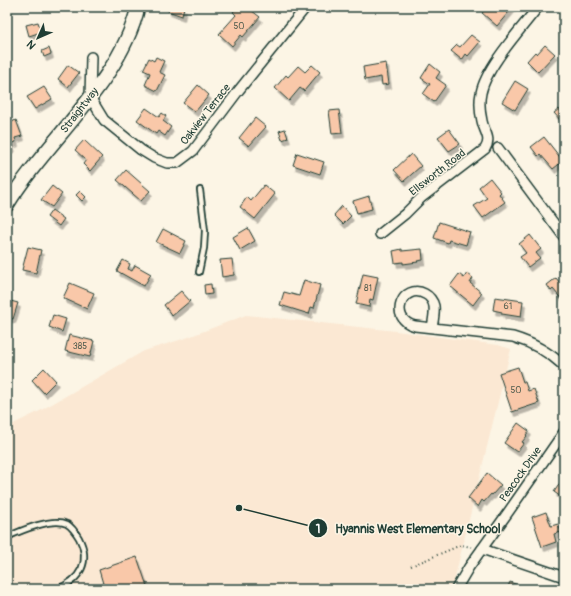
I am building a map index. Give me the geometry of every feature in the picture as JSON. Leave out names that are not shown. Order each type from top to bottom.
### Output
[{"type":"street","name":"Straightway","points":[[7,205],[40,158],[90,97],[115,60],[129,32],[138,7]]},
{"type":"street","name":"Oakview Terrace","points":[[90,97],[104,120],[141,150],[162,162],[177,163],[193,151],[239,90],[306,7]]},
{"type":"street","name":"Ellsworth Road","points":[[380,234],[402,217],[427,193],[482,152],[488,142],[488,138],[481,120],[480,103],[482,87],[489,71],[496,61],[538,7]]},
{"type":"street","points":[[90,97],[91,57]]},
{"type":"street","points":[[498,148],[564,237]]},
{"type":"street","points":[[432,328],[434,309],[430,298],[421,292],[414,292],[407,295],[401,304],[400,311],[402,318],[411,325],[432,328],[513,337],[525,341],[546,352],[564,366]]},
{"type":"street","name":"Peacock Drive","points":[[456,589],[468,567],[564,432]]},
{"type":"street","points":[[482,549],[564,577]]},
{"type":"lane","points":[[199,272],[204,248],[205,230],[200,190]]},
{"type":"lane","points":[[7,536],[25,529],[50,523],[66,524],[76,532],[84,548],[85,561],[80,573],[67,585],[57,589]]},
{"type":"path","points":[[411,566],[461,545],[482,549]]},
{"type":"shaded area","points":[[246,315],[396,331],[498,345],[511,349],[452,589],[7,589],[7,427],[38,412],[144,351],[186,338]]},
{"type":"building","points":[[169,7],[184,7],[182,16],[168,11]]},
{"type":"building","points":[[237,7],[247,7],[260,17],[243,37],[241,35],[232,46],[219,34],[236,15],[233,12]]},
{"type":"building","points":[[487,7],[491,10],[494,7],[513,7],[497,26],[482,13]]},
{"type":"building","points":[[38,22],[41,32],[29,36],[26,25]]},
{"type":"building","points":[[471,35],[480,42],[468,56],[466,54],[462,60],[451,51],[457,45],[460,47]]},
{"type":"building","points":[[545,45],[555,54],[538,72],[527,61],[535,52],[537,54]]},
{"type":"building","points":[[49,48],[51,54],[44,57],[42,51]]},
{"type":"building","points":[[156,57],[164,61],[159,72],[165,75],[157,91],[145,85],[150,73],[143,70],[149,58],[154,61]]},
{"type":"building","points":[[386,63],[389,84],[382,85],[381,77],[365,80],[363,67]]},
{"type":"building","points":[[430,64],[440,72],[436,78],[446,85],[434,102],[423,94],[430,84],[421,78]]},
{"type":"building","points":[[68,65],[79,73],[68,87],[58,79]]},
{"type":"building","points":[[312,65],[320,72],[304,91],[300,88],[289,101],[275,88],[286,75],[288,77],[298,66],[305,72]]},
{"type":"building","points":[[515,81],[528,89],[515,110],[502,102]]},
{"type":"building","points":[[198,85],[209,95],[195,112],[183,103]]},
{"type":"building","points":[[44,87],[52,99],[35,109],[27,97]]},
{"type":"building","points":[[146,108],[159,117],[162,113],[166,116],[163,121],[171,127],[165,136],[158,131],[156,134],[137,120]]},
{"type":"building","points":[[559,109],[564,115],[562,122],[554,113]]},
{"type":"building","points":[[339,110],[342,133],[332,134],[329,111]]},
{"type":"building","points":[[255,118],[266,127],[249,146],[239,138]]},
{"type":"building","points":[[16,120],[22,136],[15,138],[16,142],[11,144],[13,147],[7,150],[7,124]]},
{"type":"building","points":[[285,129],[288,138],[282,140],[279,131]]},
{"type":"building","points":[[449,129],[460,144],[449,151],[438,137]]},
{"type":"building","points":[[544,137],[563,161],[553,169],[540,154],[538,156],[531,147]]},
{"type":"building","points":[[84,140],[102,157],[90,171],[83,164],[86,160],[75,150]]},
{"type":"building","points":[[297,153],[324,162],[320,174],[293,165]]},
{"type":"building","points":[[411,154],[421,166],[404,181],[394,170]]},
{"type":"building","points":[[126,170],[150,191],[141,201],[117,180]]},
{"type":"building","points":[[490,178],[501,192],[499,194],[505,202],[483,218],[474,206],[487,198],[479,187]]},
{"type":"building","points":[[264,185],[275,194],[255,219],[240,207],[247,197],[251,201]]},
{"type":"building","points":[[52,186],[62,194],[52,207],[41,200]]},
{"type":"building","points":[[80,191],[86,197],[82,201],[76,195]]},
{"type":"building","points":[[369,196],[372,209],[357,213],[353,201]]},
{"type":"building","points":[[342,206],[351,216],[343,224],[334,215]]},
{"type":"building","points":[[52,210],[64,219],[59,226],[47,217]]},
{"type":"building","points":[[439,222],[470,232],[466,245],[449,240],[448,243],[434,238]]},
{"type":"building","points":[[248,228],[255,241],[240,250],[233,237]]},
{"type":"building","points":[[163,229],[186,241],[180,253],[156,242]]},
{"type":"building","points":[[530,235],[541,249],[536,253],[540,258],[528,267],[520,257],[526,253],[519,244]]},
{"type":"building","points":[[28,247],[41,250],[36,273],[22,270]]},
{"type":"building","points":[[402,249],[402,251],[422,249],[423,260],[403,264],[403,262],[395,263],[393,251]]},
{"type":"building","points":[[232,259],[234,275],[222,277],[220,260]]},
{"type":"building","points":[[123,260],[130,264],[128,269],[132,271],[135,265],[151,274],[144,286],[117,271]]},
{"type":"building","points":[[467,273],[473,278],[470,283],[482,293],[473,305],[450,286],[459,274],[464,278]]},
{"type":"building","points":[[363,274],[378,277],[373,300],[370,299],[369,307],[356,304]]},
{"type":"building","points":[[556,278],[561,284],[564,281],[564,302],[553,289],[551,291],[547,285]]},
{"type":"building","points":[[304,280],[320,285],[314,308],[311,307],[309,314],[280,305],[284,292],[299,296]]},
{"type":"building","points":[[70,283],[94,293],[87,309],[63,298]]},
{"type":"building","points":[[211,284],[212,294],[205,295],[204,285]]},
{"type":"building","points":[[181,291],[190,301],[172,316],[164,305]]},
{"type":"building","points":[[495,297],[523,301],[521,317],[502,314],[502,312],[493,310]]},
{"type":"building","points":[[7,300],[18,303],[13,319],[7,317]]},
{"type":"building","points":[[53,315],[66,319],[62,332],[49,327]]},
{"type":"building","points":[[69,335],[94,341],[90,357],[65,351]]},
{"type":"building","points":[[518,367],[528,391],[534,389],[539,403],[512,412],[499,373]]},
{"type":"building","points":[[44,368],[56,381],[44,393],[32,380]]},
{"type":"building","points":[[518,423],[529,431],[522,442],[524,443],[517,452],[504,443]]},
{"type":"building","points":[[487,473],[501,485],[484,502],[482,500],[478,507],[468,498]]},
{"type":"building","points":[[564,477],[564,499],[554,492]]},
{"type":"building","points":[[546,512],[551,526],[558,524],[561,532],[554,534],[556,542],[542,547],[532,517]]},
{"type":"building","points":[[137,557],[148,589],[98,589],[104,587],[99,570]]},
{"type":"building","points":[[510,582],[528,589],[507,589]]},
{"type":"place","name":"Hyannis West Elementary School","points":[[239,508]]}]
